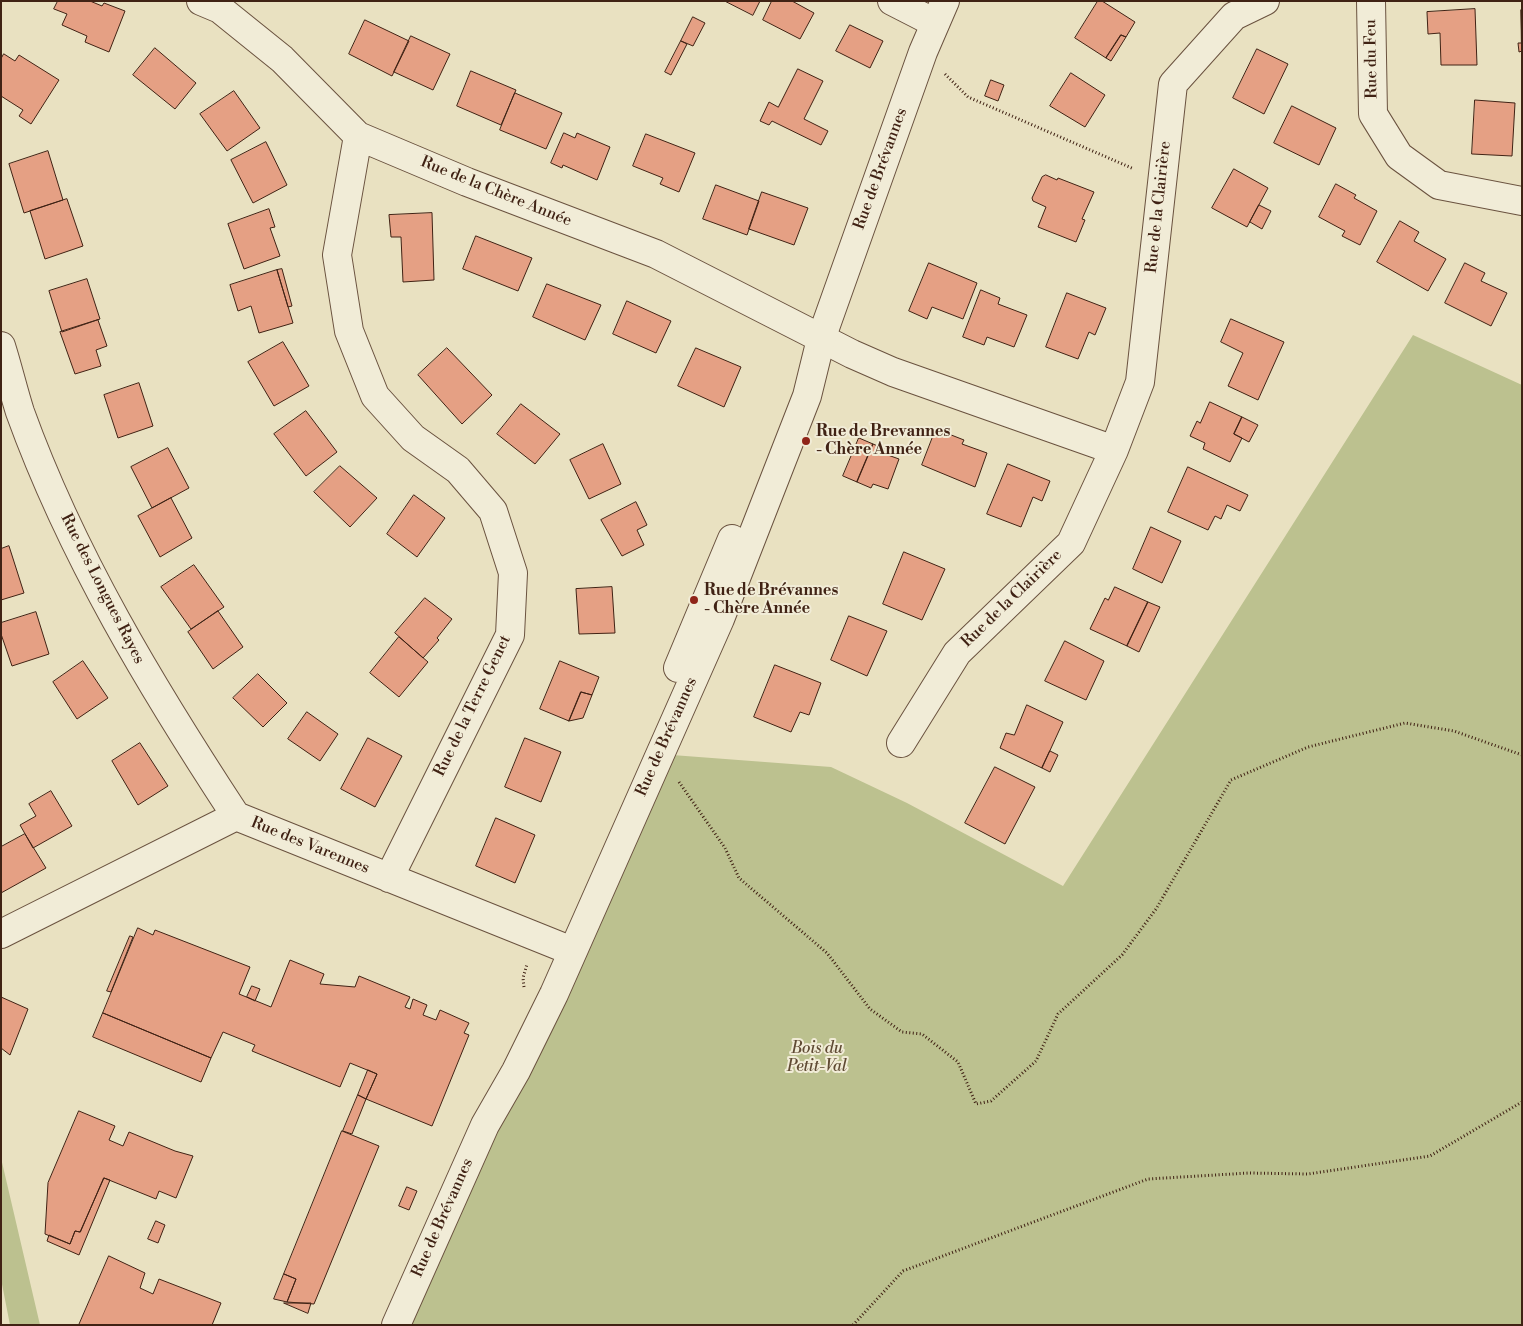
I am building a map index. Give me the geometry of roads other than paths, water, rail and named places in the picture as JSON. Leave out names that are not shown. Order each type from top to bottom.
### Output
[{"type":"street","name":"Rue de la Chère Année","points":[[201,1],[220,9],[282,59],[358,136],[467,182],[656,254],[821,339]]},
{"type":"street","points":[[892,1],[940,12]]},
{"type":"street","name":"Rue de la Clairière","points":[[901,743],[957,653],[1071,543],[1114,450],[1140,382],[1173,84],[1234,16],[1265,1]]},
{"type":"street","name":"Rue du Feu","points":[[1371,1],[1373,114],[1399,156],[1438,185],[1522,202]]},
{"type":"street","name":"Rue de Brévannes","points":[[564,948],[659,754],[752,542],[807,396],[821,339],[923,52],[940,12]]},
{"type":"street","name":"Rue de la Terre Genet","points":[[358,136],[337,255],[349,332],[375,396],[413,438],[458,470],[492,511],[514,573],[510,635],[389,878]]},
{"type":"street","points":[[821,339],[893,372],[1114,450]]},
{"type":"street","name":"Rue de Brévannes","points":[[399,1318],[485,1125],[516,1072],[622,798],[800,374],[821,339]]},
{"type":"street","name":"Rue des Longues Rayes","points":[[1,346],[20,411],[56,498],[103,597],[168,712],[236,816]]},
{"type":"street","name":"Rue des Varennes","points":[[1,934],[236,816],[564,948]]},
{"type":"place","name":"Rue de Brevannes - Chère Année","points":[[806,441]]},
{"type":"place","name":"Rue de Brévannes - Chère Année","points":[[694,600]]},
{"type":"park label","name":"Bois du Petit-Val","points":[[817,1058]]}]
